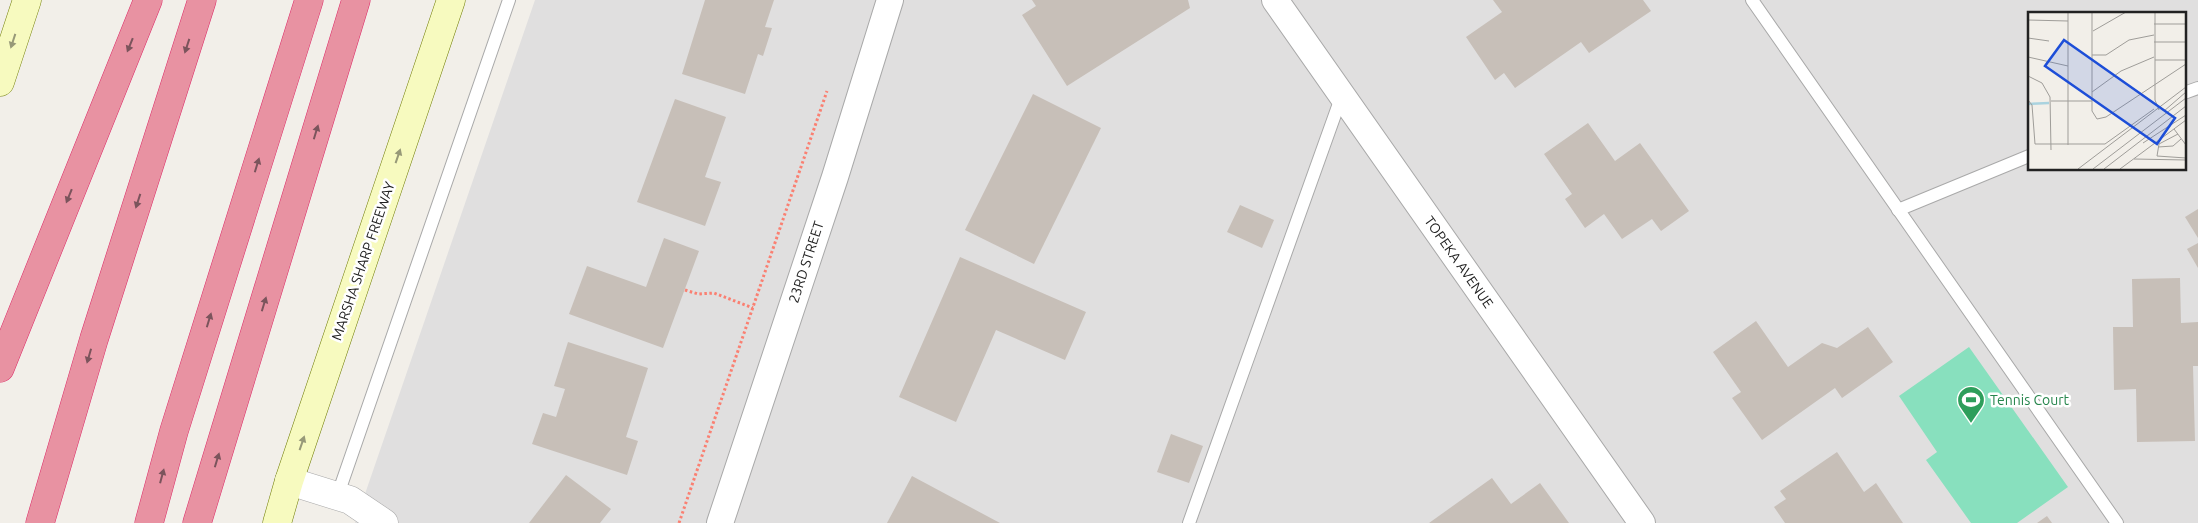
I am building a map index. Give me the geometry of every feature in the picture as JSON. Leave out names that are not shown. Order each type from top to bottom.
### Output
[{"type":"highway","points":[[0,368],[148,0]]},
{"type":"highway","points":[[40,523],[94,339],[202,0]]},
{"type":"highway","points":[[149,523],[174,431],[309,0]]},
{"type":"highway","points":[[198,523],[356,0]]},
{"type":"main road","points":[[0,82],[27,0]]},
{"type":"main road","name":"MARSHA SHARP FREEWAY","points":[[277,523],[289,481],[451,0]]},
{"type":"street","name":"23RD STREET","points":[[720,523],[835,177],[890,0]]},
{"type":"street","name":"TOPEKA AVENUE","points":[[1275,0],[1642,523]]},
{"type":"street","points":[[289,481],[350,500],[384,523]]},
{"type":"lane","points":[[337,497],[509,0]]},
{"type":"lane","points":[[1752,0],[2117,523]]},
{"type":"lane","points":[[2186,92],[2198,88]]},
{"type":"lane","points":[[1189,523],[1342,95]]},
{"type":"lane","points":[[1898,210],[2028,156]]},
{"type":"path","points":[[679,523],[829,84]]},
{"type":"path","points":[[685,290],[698,294],[714,293],[753,308]]},
{"type":"shaded area","points":[[535,0],[2198,0],[2198,523],[355,523]]},
{"type":"green space","name":"Tennis Court","points":[[1969,347],[2068,487],[2017,523],[1971,523],[1926,460],[1937,452],[1899,396]]},
{"type":"building","points":[[705,0],[774,0],[765,27],[772,28],[763,56],[758,54],[745,94],[682,74]]},
{"type":"building","points":[[1032,0],[1188,0],[1190,8],[1067,86],[1022,15],[1036,6]]},
{"type":"building","points":[[1493,0],[1643,0],[1651,11],[1589,53],[1581,42],[1515,88],[1504,73],[1495,80],[1466,37],[1502,12]]},
{"type":"building","points":[[1033,94],[1101,128],[1034,264],[965,230]]},
{"type":"building","points":[[675,99],[726,117],[705,177],[721,182],[705,226],[637,202]]},
{"type":"building","points":[[1588,123],[1615,161],[1640,143],[1689,211],[1661,231],[1652,219],[1622,239],[1604,214],[1585,228],[1565,199],[1572,194],[1544,154]]},
{"type":"building","points":[[1240,205],[1274,220],[1262,248],[1227,232]]},
{"type":"building","points":[[2198,209],[2198,238],[2185,217]]},
{"type":"building","points":[[664,238],[699,251],[663,348],[569,314],[587,266],[646,287]]},
{"type":"building","points":[[2198,243],[2198,268],[2187,249]]},
{"type":"building","points":[[960,257],[1086,312],[1065,360],[996,330],[956,422],[899,397]]},
{"type":"building","points":[[2180,278],[2181,323],[2198,322],[2198,366],[2193,366],[2195,441],[2137,442],[2136,389],[2114,390],[2113,327],[2133,327],[2132,279]]},
{"type":"building","points":[[1756,321],[1788,367],[1822,343],[1837,348],[1868,327],[1893,362],[1842,398],[1835,388],[1762,440],[1732,398],[1741,392],[1713,352]]},
{"type":"building","points":[[568,342],[648,368],[626,437],[638,441],[627,475],[532,444],[543,413],[556,417],[565,389],[554,386]]},
{"type":"building","points":[[1171,434],[1203,446],[1189,483],[1157,472]]},
{"type":"building","points":[[1837,452],[1864,492],[1876,483],[1903,523],[1785,523],[1774,507],[1786,499],[1780,491]]},
{"type":"building","points":[[566,475],[611,509],[600,523],[529,523]]},
{"type":"building","points":[[912,476],[1000,523],[887,523]]},
{"type":"building","points":[[1492,478],[1511,504],[1540,483],[1569,523],[1429,523]]},
{"type":"building","points":[[2047,516],[2052,523],[2037,523]]},
{"type":"place","name":"Tennis Court","points":[[1971,424]]}]
